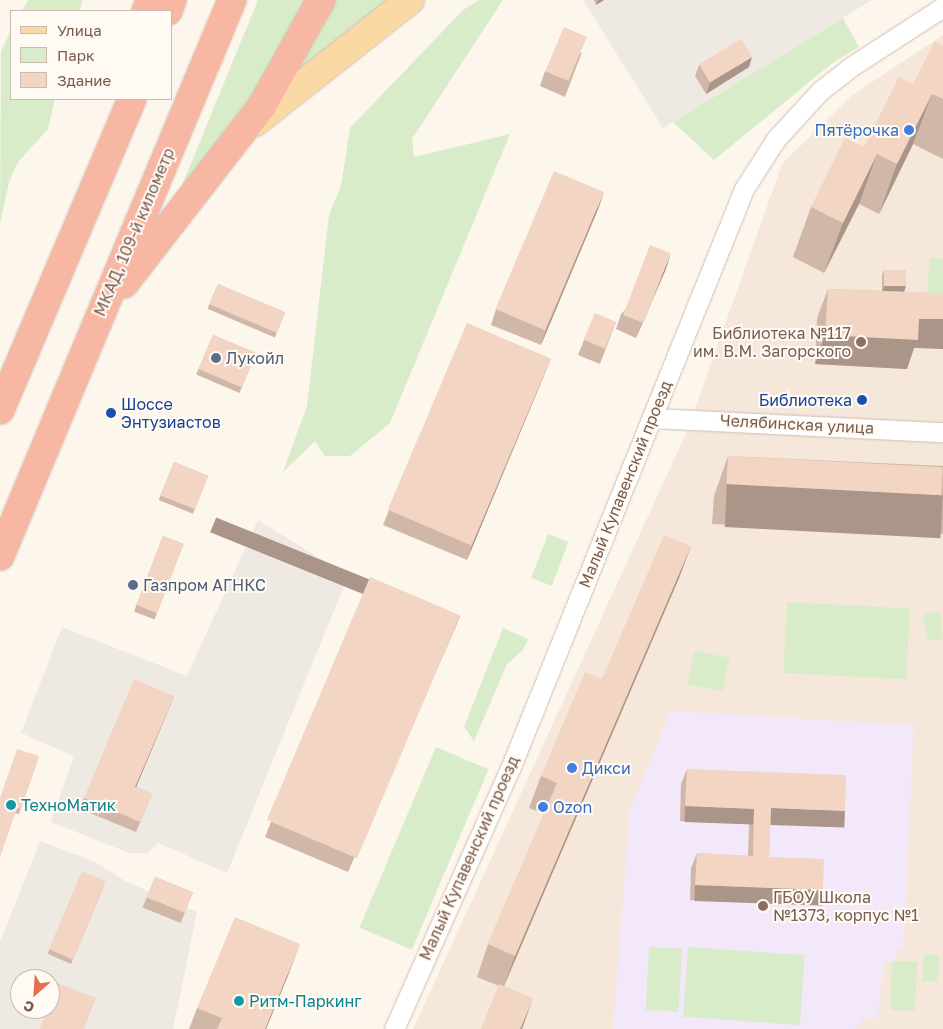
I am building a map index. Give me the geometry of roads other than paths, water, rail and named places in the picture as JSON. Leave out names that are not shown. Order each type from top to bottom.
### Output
[{"type":"highway","name":"МКАД, 109-й километр","points":[[0,556],[232,0]]},
{"type":"highway","points":[[98,319],[180,209],[243,132],[286,66],[321,0]]},
{"type":"highway","points":[[91,198],[120,100]]},
{"type":"highway","points":[[0,410],[132,100]]},
{"type":"main road","points":[[243,132],[280,99],[410,0]]},
{"type":"street","name":"Малый Купавенский проезд","points":[[394,1029],[510,769],[744,189],[758,163],[796,113],[820,91],[849,68],[943,7]]},
{"type":"street","name":"Челябинская улица","points":[[652,418],[943,432]]},
{"type":"place","name":"Пятёрочка","points":[[909,130]]},
{"type":"place","name":"Библиотека №117 им. В.М. Загорского","points":[[861,342]]},
{"type":"place","name":"Лукойл","points":[[216,358]]},
{"type":"place","name":"Библиотека","points":[[862,400]]},
{"type":"place","name":"Шоссе Энтузиастов","points":[[111,413]]},
{"type":"place","name":"Газпром АГНКС","points":[[133,585]]},
{"type":"place","name":"Дикси","points":[[572,768]]},
{"type":"place","name":"ТехноМатик","points":[[11,805]]},
{"type":"place","name":"Ozon","points":[[543,807]]},
{"type":"place","name":"ГБОУ Школа №1373, корпус №1","points":[[763,906]]},
{"type":"place","name":"Ритм-Паркинг","points":[[239,1001]]}]
